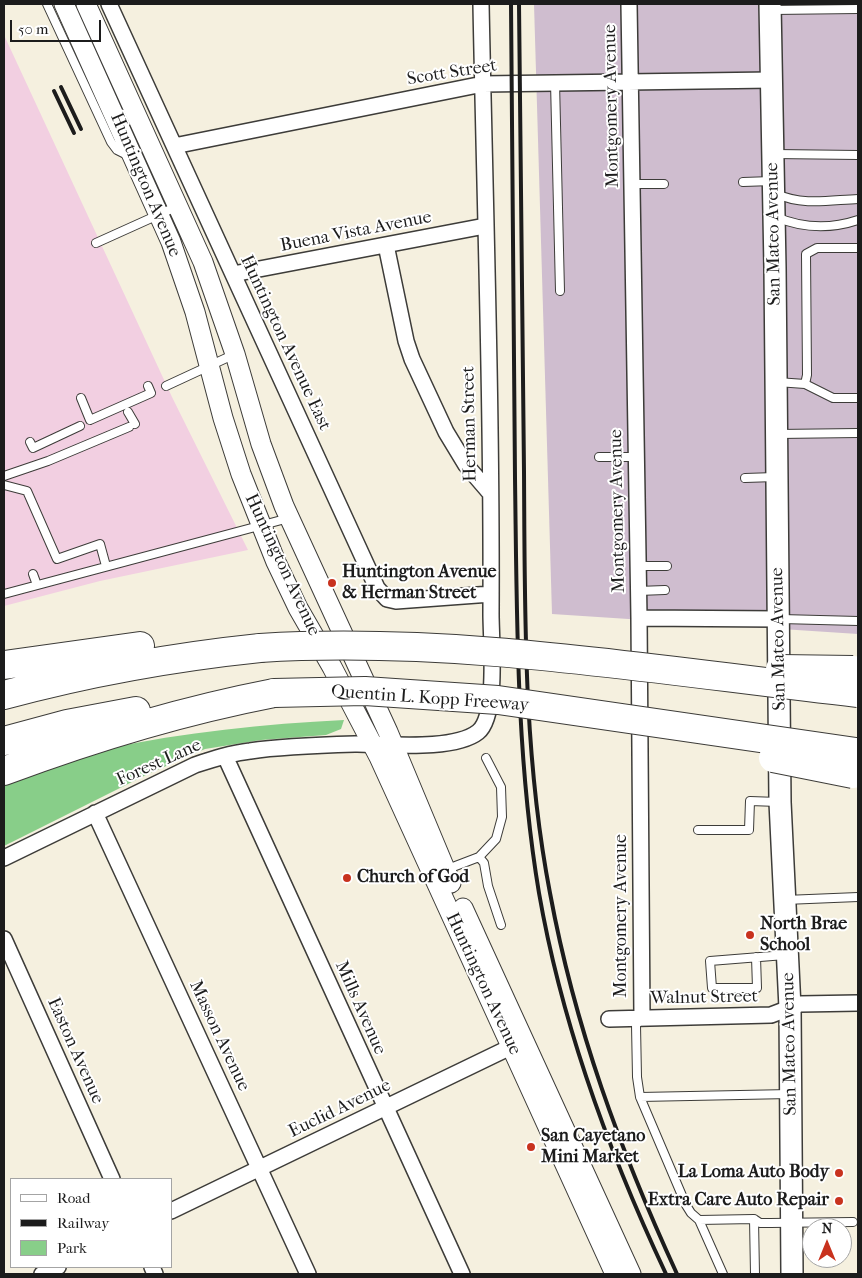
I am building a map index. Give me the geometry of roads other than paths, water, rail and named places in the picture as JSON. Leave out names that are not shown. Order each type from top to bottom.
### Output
[{"type":"highway","points":[[4,665],[129,648],[254,642],[336,635],[562,658],[857,681]]},
{"type":"highway","points":[[4,695],[112,669],[254,642]]},
{"type":"highway","name":"Quentin L. Kopp Freeway","points":[[4,741],[67,724],[120,713],[274,694],[365,691],[498,700],[856,763]]},
{"type":"highway","points":[[4,771],[138,726],[199,709],[274,694]]},
{"type":"main road","name":"San Mateo Avenue","points":[[770,7],[774,186],[780,802],[790,1008],[792,1274]]},
{"type":"street","name":"Huntington Avenue","points":[[64,4],[160,214],[186,284],[228,435],[261,526],[298,608],[332,667],[372,744],[631,1274]]},
{"type":"street","name":"Huntington Avenue","points":[[86,4],[203,262],[235,354],[261,444],[289,518],[394,744],[615,1274]]},
{"type":"street","name":"Huntington Avenue East","points":[[109,4],[377,588],[387,599],[396,601],[491,594]]},
{"type":"street","name":"Herman Street","points":[[372,744],[422,744],[464,740],[476,734],[485,726],[491,702],[490,493],[481,4]]},
{"type":"street","name":"Montgomery Avenue","points":[[629,4],[639,618],[642,1018]]},
{"type":"street","name":"Scott Street","points":[[174,146],[482,84],[772,80]]},
{"type":"street","name":"Buena Vista Avenue","points":[[233,274],[485,226]]},
{"type":"street","points":[[386,245],[406,341],[412,359],[446,432],[466,465],[490,493]]},
{"type":"street","points":[[639,618],[779,619]]},
{"type":"street","name":"Forest Lane","points":[[4,858],[195,765],[250,751],[372,744]]},
{"type":"street","name":"Mills Avenue","points":[[225,756],[462,1274]]},
{"type":"street","name":"Masson Avenue","points":[[95,813],[308,1274]]},
{"type":"street","name":"Easton Avenue","points":[[4,939],[112,1178]]},
{"type":"street","name":"Walnut Street","points":[[609,1019],[771,1015],[800,1004],[858,1003]]},
{"type":"street","name":"Euclid Avenue","points":[[172,1211],[518,1043]]},
{"type":"street","points":[[42,1274],[56,1268]]},
{"type":"lane","points":[[48,4],[111,142],[117,150],[135,160]]},
{"type":"lane","points":[[770,7],[858,9]]},
{"type":"lane","points":[[555,82],[560,291]]},
{"type":"lane","points":[[773,154],[858,155]]},
{"type":"lane","points":[[743,182],[774,186],[787,199],[804,201],[858,199]]},
{"type":"lane","points":[[632,184],[664,184]]},
{"type":"lane","points":[[96,243],[179,206]]},
{"type":"lane","points":[[774,216],[788,222],[810,226],[842,225],[858,220]]},
{"type":"lane","points":[[805,384],[807,375],[806,254],[817,248],[858,248]]},
{"type":"lane","points":[[166,386],[235,354]]},
{"type":"lane","points":[[776,382],[805,384],[833,398],[858,398]]},
{"type":"lane","points":[[81,398],[90,420],[151,393],[148,386]]},
{"type":"lane","points":[[4,476],[48,461],[132,425],[128,412]]},
{"type":"lane","points":[[30,442],[33,448],[76,428],[66,428],[65,425]]},
{"type":"lane","points":[[776,434],[858,433]]},
{"type":"lane","points":[[599,457],[636,457]]},
{"type":"lane","points":[[745,478],[777,477]]},
{"type":"lane","points":[[4,485],[27,491],[57,559],[100,544],[106,566]]},
{"type":"lane","points":[[4,594],[289,518]]},
{"type":"lane","points":[[638,566],[668,566]]},
{"type":"lane","points":[[33,574],[37,585]]},
{"type":"lane","points":[[638,591],[665,590]]},
{"type":"lane","points":[[779,619],[858,622]]},
{"type":"lane","points":[[445,870],[479,857],[496,839],[502,817],[501,787],[486,758]]},
{"type":"lane","points":[[698,830],[749,830],[750,801],[780,802]]},
{"type":"lane","points":[[479,857],[484,863],[488,886],[501,924]]},
{"type":"lane","points":[[786,900],[858,897]]},
{"type":"lane","points":[[756,957],[757,988],[712,988],[710,961],[756,957],[788,955]]},
{"type":"lane","points":[[642,1018],[636,1025],[637,1077],[640,1097],[686,1205],[699,1220],[723,1274]]},
{"type":"lane","points":[[640,1097],[791,1094]]},
{"type":"lane","points":[[699,1220],[754,1219],[760,1223],[853,1222]]},
{"type":"lane","points":[[754,1219],[755,1274]]},
{"type":"railway","points":[[511,4],[517,634],[522,738],[531,842],[549,942],[574,1040],[625,1182],[666,1274]]},
{"type":"railway","points":[[519,4],[527,683],[530,736],[541,841],[560,943],[586,1040],[618,1135],[677,1274]]},
{"type":"railway","points":[[61,87],[81,129]]},
{"type":"railway","points":[[54,91],[74,133]]},
{"type":"place","name":"Huntington Avenue & Herman Street","points":[[332,583]]},
{"type":"place","name":"Church of God","points":[[347,878]]},
{"type":"place","name":"North Brae School","points":[[750,935]]},
{"type":"place","name":"San Cayetano Mini Market","points":[[531,1147]]},
{"type":"place","name":"La Loma Auto Body","points":[[839,1173]]},
{"type":"place","name":"Extra Care Auto Repair","points":[[839,1201]]}]
